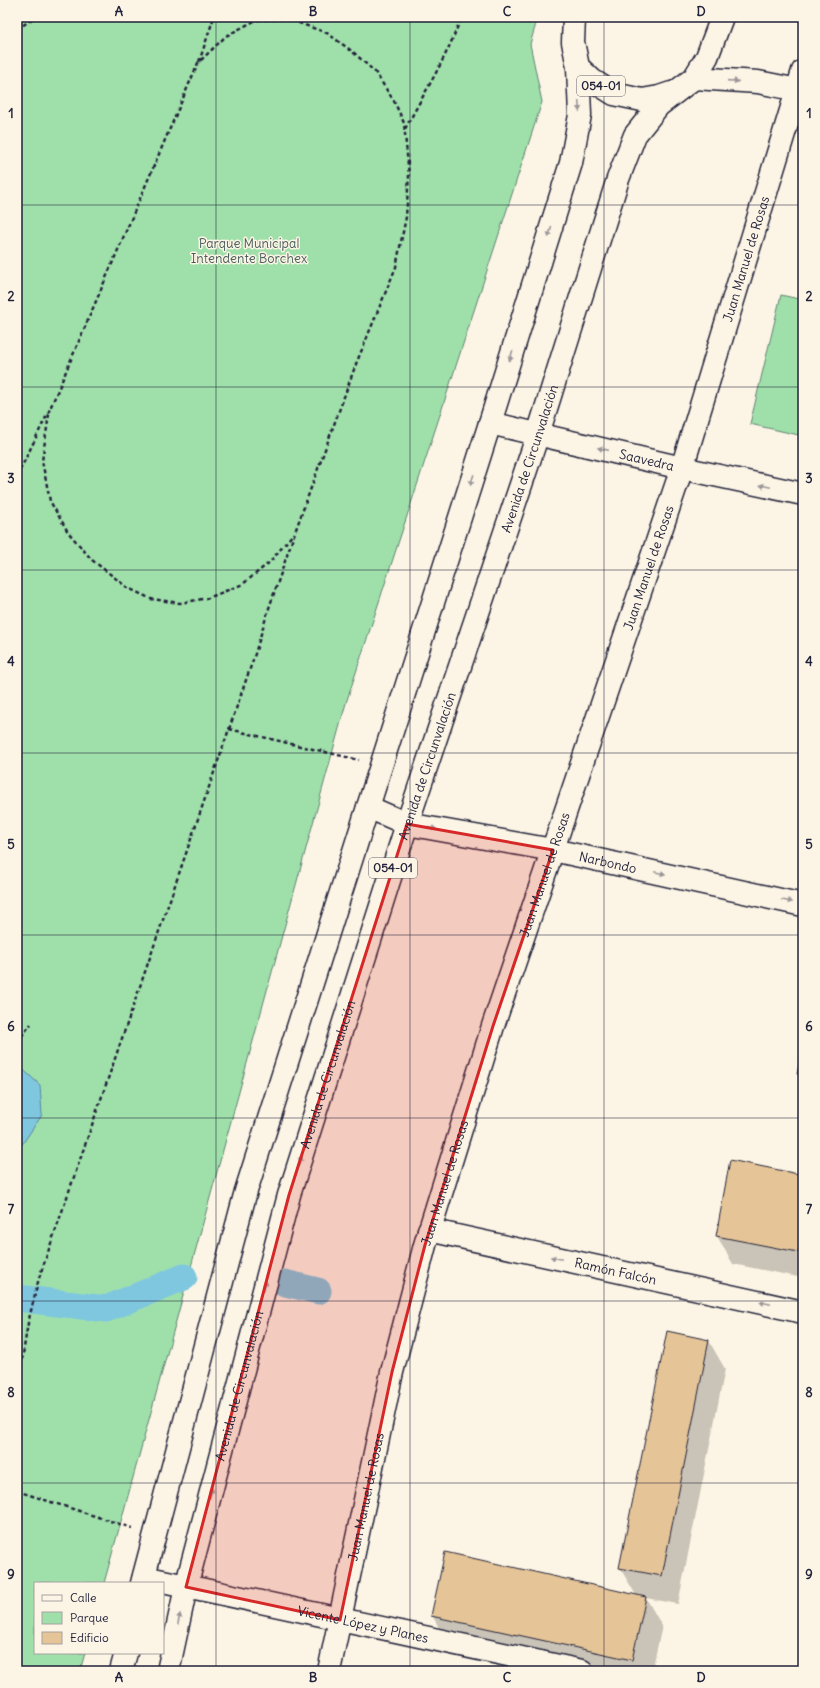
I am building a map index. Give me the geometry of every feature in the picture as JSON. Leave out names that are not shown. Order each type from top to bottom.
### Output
[{"type":"main road","name":"054-01","points":[[143,1580],[246,1190],[490,423],[571,163],[580,115],[578,67],[573,42],[574,17]]},
{"type":"main road","name":"Avenida de Circunvalación","points":[[168,1671],[186,1587],[290,1195],[407,824],[538,434],[599,236],[635,135],[659,105],[686,85],[707,57],[722,17]]},
{"type":"main road","name":"054-01","points":[[578,67],[592,80],[614,94],[642,100],[660,97],[686,85]]},
{"type":"main road","points":[[686,85],[758,82],[801,84]]},
{"type":"main road","name":"Juan Manuel de Rosas","points":[[329,1671],[392,1372],[429,1230],[493,1026],[682,468],[801,84]]},
{"type":"main road","name":"Saavedra","points":[[490,423],[682,468],[803,494]]},
{"type":"main road","name":"Narbondo","points":[[368,807],[407,824],[553,850],[803,905]]},
{"type":"main road","name":"Ramón Falcón","points":[[429,1230],[803,1312]]},
{"type":"main road","name":"Vicente López y Planes","points":[[143,1580],[155,1582]]},
{"type":"main road","name":"Vicente López y Planes","points":[[164,1583],[572,1670]]},
{"type":"main road","points":[[122,1671],[126,1654]]},
{"type":"path","points":[[17,29],[36,17]]},
{"type":"path","points":[[17,476],[49,411],[198,63],[214,17]]},
{"type":"path","points":[[405,129],[441,62],[457,29],[461,17]]},
{"type":"path","points":[[17,1391],[28,1322],[39,1278],[229,729],[295,532],[356,364],[396,267],[406,217],[410,176],[404,123],[394,101],[375,72],[353,52],[327,33],[288,18],[256,20],[226,36],[198,63]]},
{"type":"path","points":[[49,411],[42,461],[50,501],[68,532],[92,560],[128,588],[151,599],[180,603],[208,598],[243,584],[270,562],[295,532]]},
{"type":"path","points":[[229,729],[338,755]]},
{"type":"path","points":[[17,1042],[31,1024]]},
{"type":"path","points":[[17,1490],[132,1528]]},
{"type":"highlighted area","points":[[407,824],[553,850],[493,1026],[425,1245],[392,1372],[340,1620],[186,1587],[289,1195]]},
{"type":"green space","name":"Parque Municipal Intendente Borchex","points":[[17,17],[538,17],[530,44],[542,102],[346,703],[104,1582],[34,1582],[34,1654],[85,1654],[80,1671],[17,1671]]},
{"type":"green space","points":[[781,295],[803,300],[803,436],[750,424]]},
{"type":"water","points":[[17,1064],[40,1085],[42,1115],[17,1152]]},
{"type":"building","points":[[803,1046],[803,1075],[797,1074]]},
{"type":"building","points":[[730,1160],[803,1175],[803,1253],[716,1236]]},
{"type":"building","points":[[667,1331],[709,1340],[662,1576],[619,1568]]},
{"type":"building","points":[[445,1552],[646,1597],[632,1660],[431,1616]]},
{"type":"waterway","points":[[17,1298],[106,1309],[184,1277]]},
{"type":"waterway","points":[[285,1283],[318,1291]]}]
